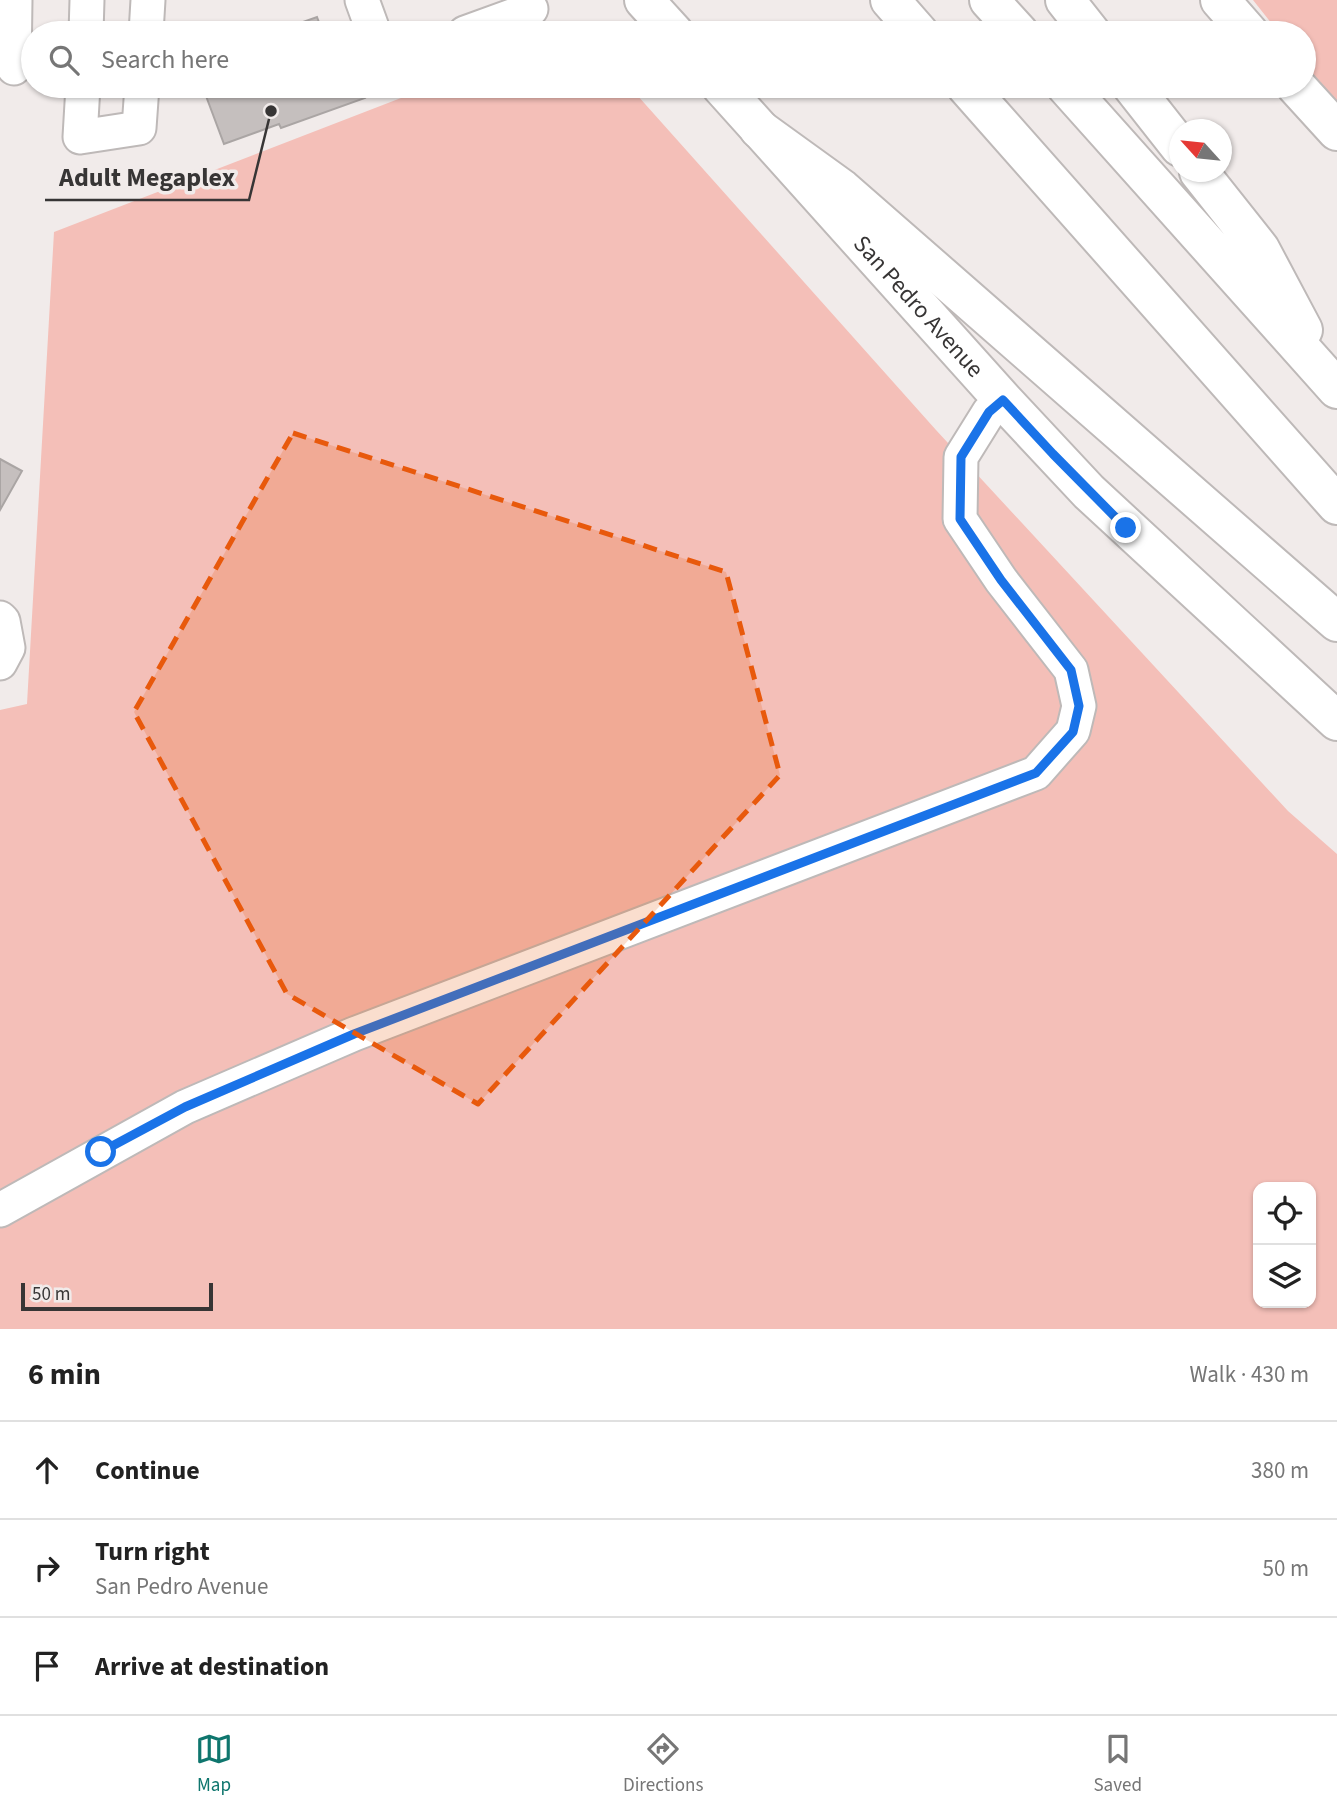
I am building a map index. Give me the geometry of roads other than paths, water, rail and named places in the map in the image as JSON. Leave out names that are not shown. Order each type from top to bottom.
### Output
[{"type":"main road","points":[[644,0],[663,21]]},
{"type":"main road","points":[[890,0],[908,21]]},
{"type":"main road","points":[[989,0],[1008,21]]},
{"type":"main road","points":[[1065,0],[1082,21]]},
{"type":"main road","points":[[1220,0],[1238,21]]},
{"type":"main road","name":"San Pedro Avenue","points":[[732,98],[1003,400],[1117,519],[1337,721]]},
{"type":"main road","points":[[977,98],[1337,505]]},
{"type":"main road","points":[[1077,98],[1334,385]]},
{"type":"main road","points":[[1141,98],[1169,133]]},
{"type":"main road","points":[[1307,98],[1337,131]]},
{"type":"main road","points":[[759,129],[842,189],[1337,622]]},
{"type":"main road","points":[[1207,182],[1260,249],[1334,385]]},
{"type":"street","points":[[15,0],[16,67]]},
{"type":"street","points":[[86,21],[87,0]]},
{"type":"street","points":[[147,21],[148,0]]},
{"type":"street","points":[[362,0],[370,21]]},
{"type":"street","points":[[498,21],[531,9],[526,0]]},
{"type":"street","points":[[82,98],[80,137],[139,128],[141,98]]},
{"type":"street","points":[[0,1210],[185,1107],[354,1034],[1036,773],[1073,732],[1079,706],[1071,670],[1001,580],[960,519],[961,457],[989,412],[1003,400]]},
{"type":"street","points":[[0,618],[3,621],[8,648],[0,663]]},
{"type":"place","name":"Adult Megaplex","points":[[271,111]]}]
